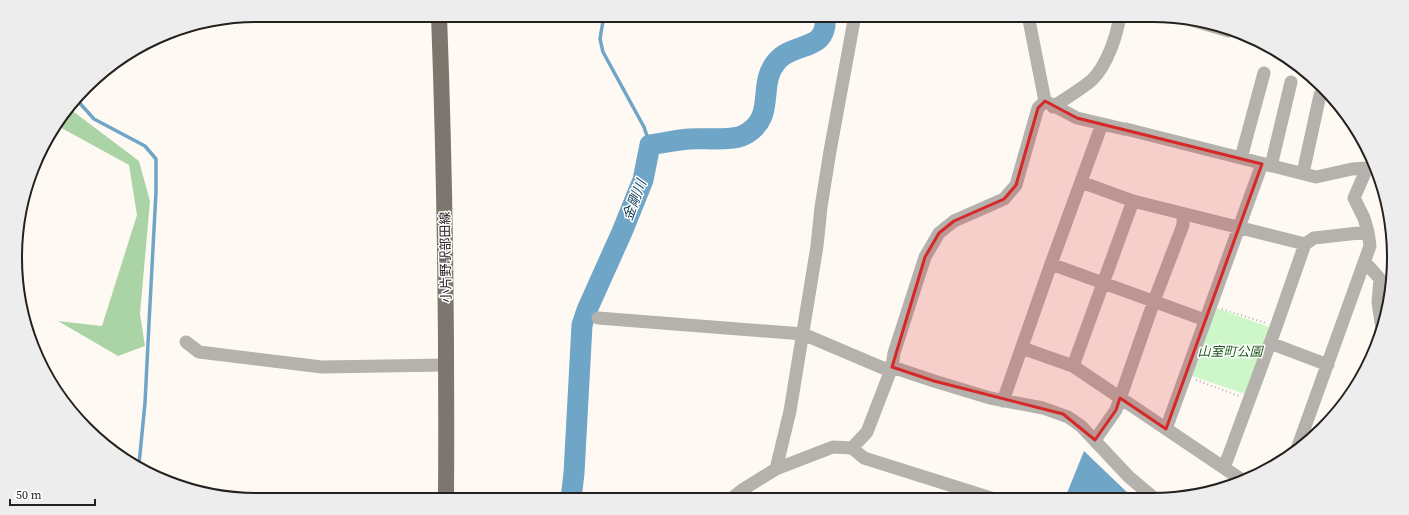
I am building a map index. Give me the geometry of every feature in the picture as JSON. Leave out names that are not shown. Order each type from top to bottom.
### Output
[{"type":"main road","name":"小片野駅部田線","points":[[439,22],[446,365],[446,493]]},
{"type":"street","points":[[776,469],[790,412],[830,151],[854,22]]},
{"type":"street","points":[[1030,22],[1049,104]]},
{"type":"street","points":[[852,448],[868,432],[892,367],[894,353],[925,257],[939,233],[954,221],[1004,199],[1016,185],[1038,108],[1084,86],[1097,73],[1109,53],[1118,22]]},
{"type":"street","points":[[1241,158],[1264,73]]},
{"type":"street","points":[[1166,429],[1240,227],[1267,165],[1291,82]]},
{"type":"street","points":[[1303,173],[1320,95]]},
{"type":"street","points":[[1049,104],[1077,118],[1126,128],[1316,177],[1352,169],[1369,167]]},
{"type":"street","points":[[1003,401],[1102,124]]},
{"type":"street","points":[[1300,440],[1370,246],[1364,218],[1354,198],[1369,168]]},
{"type":"street","points":[[1081,182],[1133,201],[1183,215],[1240,227],[1305,244]]},
{"type":"street","points":[[1073,366],[1133,201]]},
{"type":"street","points":[[1095,440],[1116,410],[1154,301],[1183,225],[1183,215]]},
{"type":"street","points":[[1224,468],[1250,400],[1305,244],[1314,238],[1368,232]]},
{"type":"street","points":[[1365,262],[1380,279],[1378,302],[1380,314]]},
{"type":"street","points":[[1051,264],[1205,320]]},
{"type":"street","points":[[598,318],[803,334],[883,368],[892,367],[1003,401],[1043,408],[1068,416],[1081,426],[1129,477],[1148,493]]},
{"type":"street","points":[[186,342],[199,352],[322,367],[446,365]]},
{"type":"street","points":[[1270,343],[1328,365]]},
{"type":"street","points":[[1022,348],[1073,366],[1237,477]]},
{"type":"street","points":[[738,493],[776,469],[833,447],[852,448],[864,458],[976,493]]},
{"type":"path","points":[[1211,305],[1276,327]]},
{"type":"path","points":[[1185,376],[1250,400]]},
{"type":"highlighted area","points":[[1045,101],[1077,118],[1262,164],[1166,429],[1120,398],[1116,410],[1095,440],[1063,414],[934,381],[892,367],[925,257],[939,233],[954,221],[1004,199],[1016,185],[1038,108]]},
{"type":"green space","points":[[73,111],[139,161],[150,201],[140,314],[145,346],[118,356],[58,321],[102,326],[137,215],[129,165],[61,128]]},
{"type":"green space","name":"山室町公園","points":[[1216,308],[1269,327],[1245,394],[1192,376]]},
{"type":"water","points":[[1084,451],[1128,493],[1067,493]]},
{"type":"waterway","points":[[603,22],[600,39],[603,52],[644,127],[650,145]]},
{"type":"waterway","name":"金剛川","points":[[572,493],[582,325],[587,310],[622,232],[643,180],[650,145],[689,139],[733,138],[744,135],[754,128],[761,119],[764,110],[768,80],[771,70],[777,61],[784,55],[816,41],[822,35],[825,22]]},
{"type":"waterway","points":[[79,103],[94,119],[145,146],[156,159],[156,192],[145,403],[139,461]]}]
